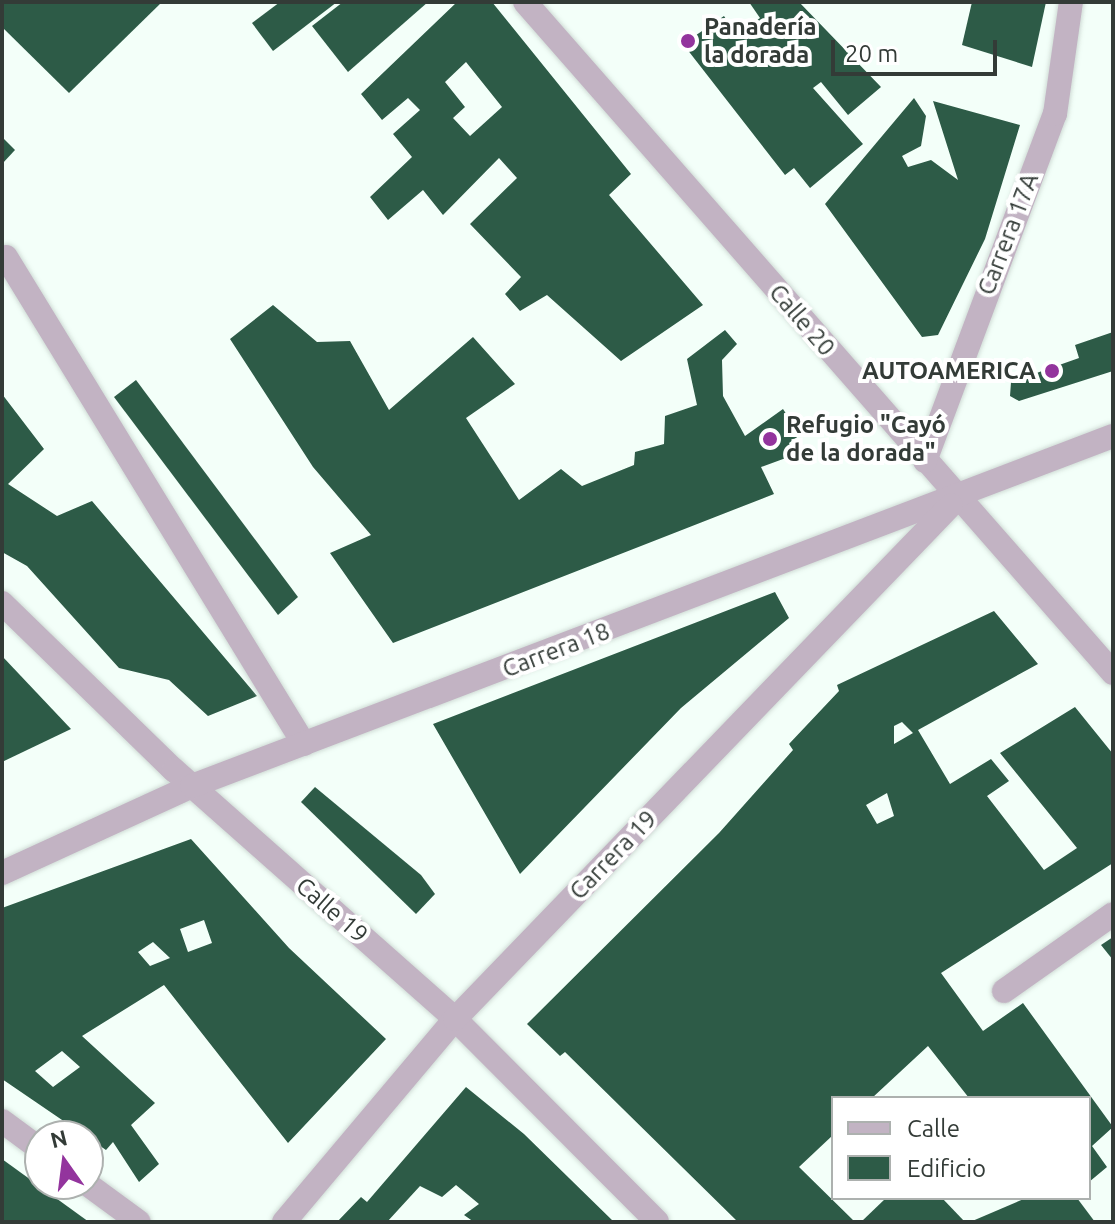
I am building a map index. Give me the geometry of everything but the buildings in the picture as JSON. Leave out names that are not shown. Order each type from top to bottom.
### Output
[{"type":"street","name":"Calle 20","points":[[525,2],[925,461],[955,501],[1113,673]]},
{"type":"street","name":"Carrera 17A","points":[[925,461],[1055,114],[1071,2]]},
{"type":"street","points":[[6,257],[304,744]]},
{"type":"street","name":"Carrera 18","points":[[2,873],[192,786],[955,501],[1113,436]]},
{"type":"street","name":"Carrera 19","points":[[284,1222],[455,1019],[955,501]]},
{"type":"street","name":"Calle 19","points":[[2,603],[192,786],[455,1019],[657,1222]]},
{"type":"street","points":[[1004,991],[1113,914]]},
{"type":"street","points":[[2,1121],[24,1137]]},
{"type":"street","points":[[104,1196],[139,1222]]},
{"type":"place","name":"Panadería la dorada","points":[[688,41]]},
{"type":"place","name":"AUTOAMERICA","points":[[1052,371]]},
{"type":"place","name":"Refugio \"Cayó de la dorada\"","points":[[770,439]]}]
